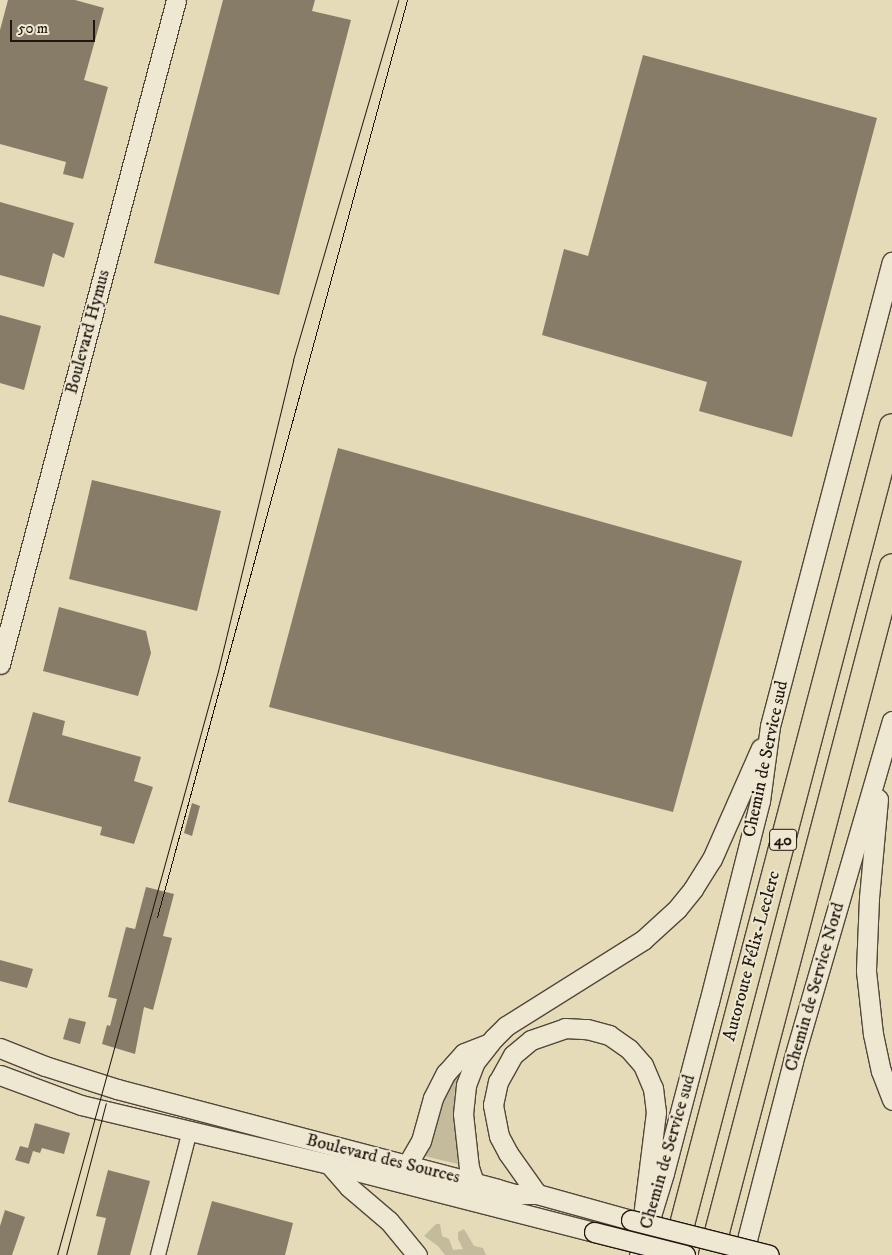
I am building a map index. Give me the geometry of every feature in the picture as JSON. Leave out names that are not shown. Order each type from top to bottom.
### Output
[{"type":"highway","name":"Autoroute Félix-Leclerc","points":[[674,1255],[892,426]]},
{"type":"highway","name":"Autoroute Félix-Leclerc","points":[[711,1255],[892,566]]},
{"type":"main road","name":"Boulevard Hymus","points":[[0,664],[176,0]]},
{"type":"main road","name":"Chemin de Service sud","points":[[639,1254],[675,1136],[760,801],[770,726],[892,262]]},
{"type":"main road","name":"Chemin de Service Nord","points":[[743,1255],[793,1062],[851,856],[892,721]]},
{"type":"main road","points":[[483,1203],[473,1182],[468,1162],[463,1103],[472,1068],[488,1044],[513,1022],[643,940],[667,920],[686,900],[712,859],[770,726]]},
{"type":"main road","points":[[881,760],[869,898],[866,971],[872,1034],[892,1100]]},
{"type":"main road","points":[[537,1194],[499,1136],[493,1104],[498,1082],[513,1055],[536,1037],[565,1028],[599,1031],[619,1041],[636,1057],[653,1088],[656,1112],[647,1170],[639,1254]]},
{"type":"main road","points":[[407,1166],[422,1141],[433,1098],[446,1073],[464,1053],[488,1044]]},
{"type":"main road","name":"Boulevard des Sources","points":[[0,1048],[45,1066],[117,1089],[514,1194],[537,1194],[770,1255]]},
{"type":"main road","name":"Boulevard des Sources","points":[[0,1075],[81,1105],[329,1164],[685,1255]]},
{"type":"main road","points":[[329,1164],[349,1187],[389,1221],[417,1255]]},
{"type":"street","points":[[158,1255],[190,1130]]},
{"type":"shaded area","points":[[465,1061],[455,1089],[454,1103],[458,1164],[424,1156],[438,1110],[451,1080]]},
{"type":"shaded area","points":[[436,1224],[440,1224],[442,1236],[449,1239],[453,1250],[463,1249],[458,1239],[458,1232],[464,1229],[474,1246],[483,1248],[486,1255],[445,1255],[438,1246],[424,1236]]},
{"type":"building","points":[[8,0],[75,0],[104,8],[84,80],[108,87],[83,179],[63,174],[66,162],[0,144],[0,30]]},
{"type":"building","points":[[223,0],[315,0],[312,11],[351,20],[279,295],[154,263]]},
{"type":"building","points":[[643,55],[877,118],[792,437],[699,411],[707,382],[542,335],[564,249],[588,256]]},
{"type":"building","points":[[0,202],[74,223],[64,258],[53,253],[44,287],[0,275]]},
{"type":"building","points":[[0,315],[41,326],[24,390],[0,383]]},
{"type":"building","points":[[338,448],[742,561],[673,812],[269,707]]},
{"type":"building","points":[[92,480],[221,511],[197,611],[69,579]]},
{"type":"building","points":[[59,607],[146,631],[151,653],[138,696],[43,671]]},
{"type":"building","points":[[33,712],[65,721],[62,735],[141,757],[134,781],[153,787],[134,844],[100,835],[102,827],[8,802]]},
{"type":"building","points":[[192,803],[200,806],[192,836],[184,833]]},
{"type":"building","points":[[146,887],[174,894],[163,936],[172,938],[153,1010],[144,1007],[135,1054],[102,1044],[107,1025],[110,1026],[117,999],[108,997],[126,927],[135,929]]},
{"type":"building","points":[[0,960],[33,969],[27,988],[0,981]]},
{"type":"building","points":[[69,1018],[86,1022],[80,1044],[63,1039]]},
{"type":"building","points":[[35,1123],[70,1133],[64,1154],[42,1148],[40,1153],[33,1151],[29,1164],[15,1160],[20,1146],[28,1148]]},
{"type":"building","points":[[108,1170],[150,1181],[130,1255],[97,1255],[106,1218],[96,1216]]},
{"type":"building","points":[[212,1201],[293,1223],[285,1255],[197,1255]]},
{"type":"building","points":[[5,1210],[25,1217],[12,1255],[0,1255],[0,1226]]},
{"type":"tram line","points":[[57,1255],[218,671],[293,360],[398,0]]},
{"type":"tram line","points":[[157,917],[407,0]]},
{"type":"tram line","points":[[66,1255],[106,1103]]}]
